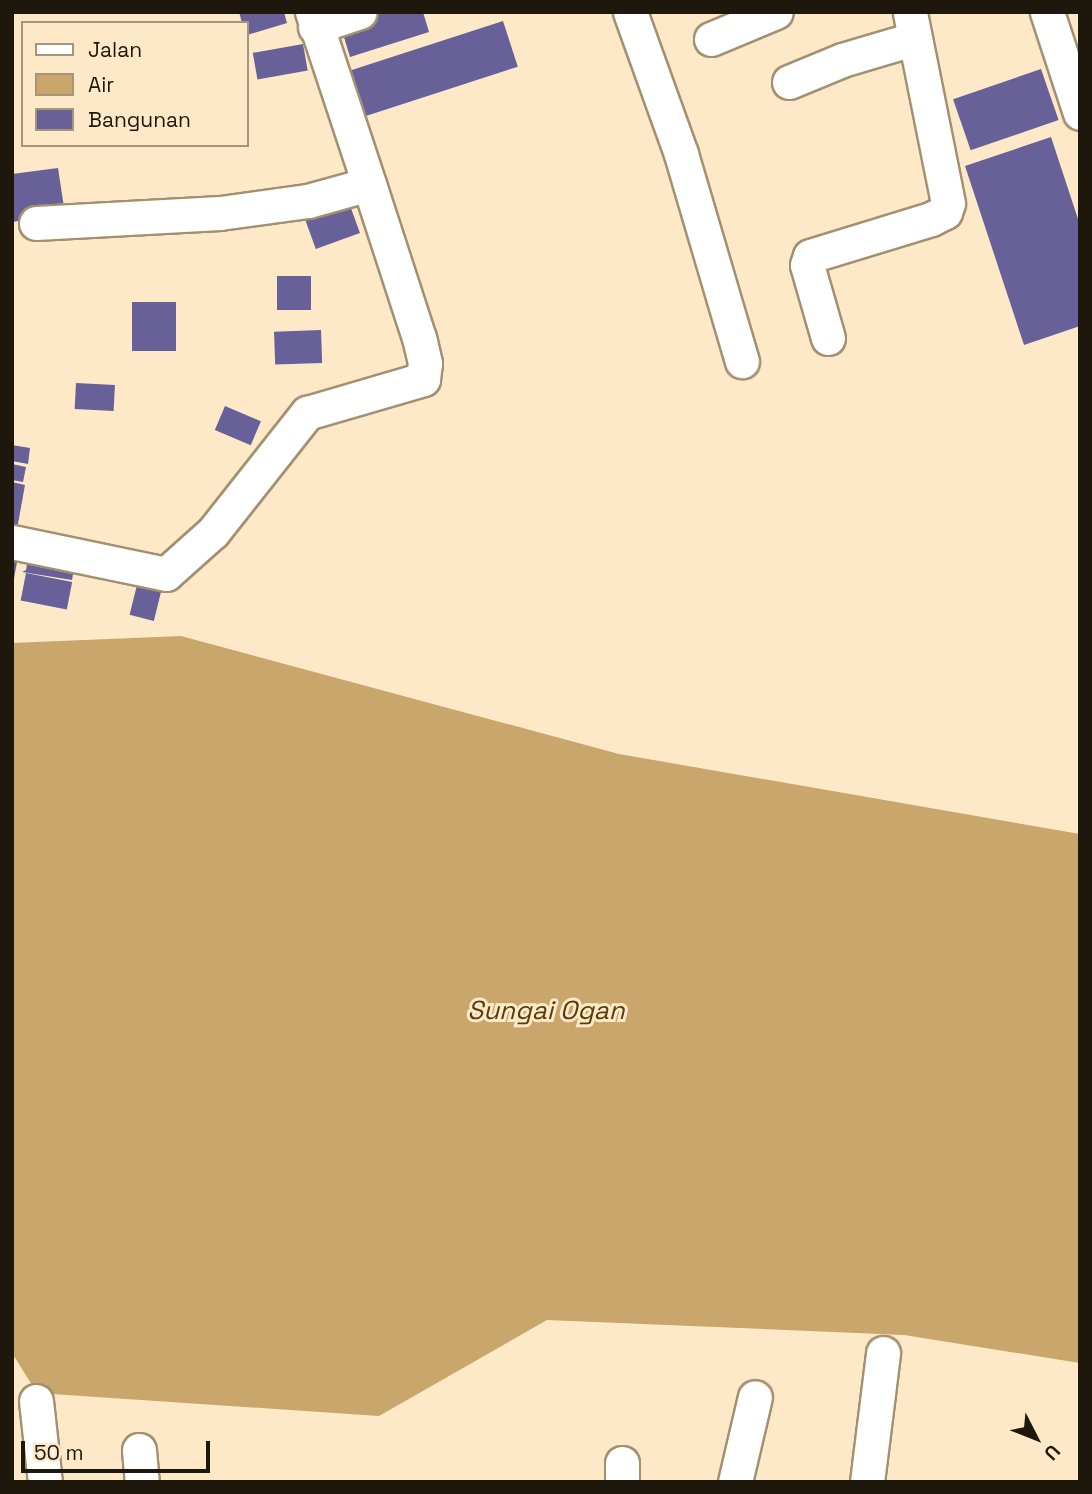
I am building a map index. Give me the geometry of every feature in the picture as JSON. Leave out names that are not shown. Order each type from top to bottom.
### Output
[{"type":"street","points":[[12,542],[166,574],[214,532],[307,413],[423,379],[425,363],[418,338],[313,20],[360,12]]},
{"type":"street","points":[[630,12],[681,154],[743,361]]},
{"type":"street","points":[[711,39],[776,12]]},
{"type":"street","points":[[1047,12],[1080,113]]},
{"type":"street","points":[[789,82],[842,60],[911,26],[948,203],[945,212],[931,219],[810,256],[807,265],[828,338]]},
{"type":"street","points":[[36,223],[220,213],[308,201],[369,184]]},
{"type":"street","points":[[867,1482],[883,1353]]},
{"type":"street","points":[[735,1482],[755,1397]]},
{"type":"street","points":[[36,1401],[45,1482]]},
{"type":"water","name":"Sungai Ogan","points":[[181,636],[619,754],[1080,834],[1080,1363],[904,1335],[547,1320],[379,1416],[37,1393],[12,1353],[12,643]]},
{"type":"building","points":[[239,12],[284,12],[287,23],[248,35],[248,21],[241,21]]},
{"type":"building","points":[[379,12],[423,12],[429,32],[350,57],[340,24]]},
{"type":"building","points":[[503,21],[518,67],[363,117],[348,71]]},
{"type":"building","points":[[303,44],[308,71],[257,79],[253,53]]},
{"type":"building","points":[[1041,69],[1059,120],[971,150],[953,99]]},
{"type":"building","points":[[1051,137],[1080,225],[1080,326],[1024,345],[965,166]]},
{"type":"building","points":[[58,168],[65,214],[12,222],[12,174]]},
{"type":"building","points":[[348,200],[360,233],[316,249],[304,216]]},
{"type":"building","points":[[277,276],[311,276],[311,310],[277,310]]},
{"type":"building","points":[[132,302],[176,302],[176,351],[132,351]]},
{"type":"building","points":[[321,330],[322,363],[275,365],[274,332]]},
{"type":"building","points":[[76,383],[115,385],[114,411],[75,409]]},
{"type":"building","points":[[225,406],[261,421],[251,445],[215,430]]},
{"type":"building","points":[[12,445],[30,448],[28,464],[12,461]]},
{"type":"building","points":[[12,464],[26,467],[23,482],[12,480]]},
{"type":"building","points":[[12,482],[25,485],[16,535],[12,534]]},
{"type":"building","points":[[12,544],[20,546],[13,584],[12,583]]},
{"type":"building","points":[[30,549],[76,557],[72,580],[22,572],[26,570]]},
{"type":"building","points":[[26,573],[72,582],[67,609],[21,600]]},
{"type":"building","points":[[139,577],[163,583],[154,621],[130,615]]}]
